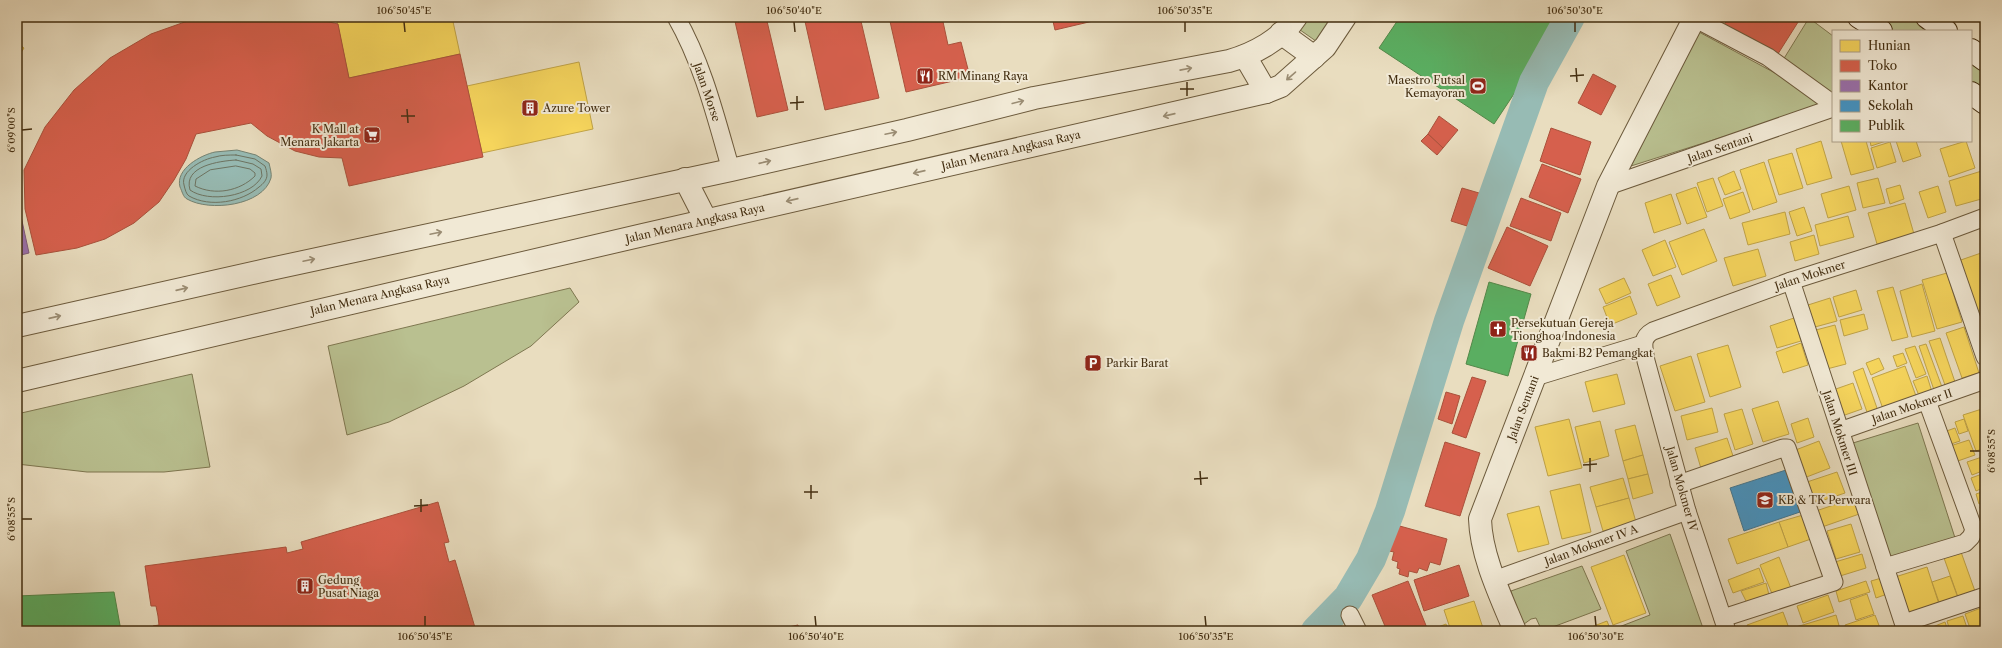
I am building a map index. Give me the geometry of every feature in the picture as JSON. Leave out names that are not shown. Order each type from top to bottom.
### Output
[{"type":"street","name":"Jalan Morse","points":[[676,17],[696,60],[731,170]]},
{"type":"street","points":[[17,326],[266,270],[731,170],[907,130],[1034,98],[1229,61],[1245,56],[1282,33],[1289,27],[1296,17]]},
{"type":"street","name":"Jalan Menara Angkasa Raya","points":[[17,381],[706,220],[1266,92],[1280,86],[1325,47],[1345,17]]},
{"type":"street","points":[[1694,17],[1768,57],[1832,103]]},
{"type":"street","name":"Jalan Sentani","points":[[1514,631],[1494,580],[1483,543],[1480,519],[1608,186],[1694,17]]},
{"type":"street","points":[[1859,17],[1879,30]]},
{"type":"street","points":[[1927,17],[1945,30]]},
{"type":"street","points":[[1282,33],[1314,57]]},
{"type":"street","points":[[1972,51],[1985,60]]},
{"type":"street","points":[[1245,56],[1266,92]]},
{"type":"street","points":[[1972,93],[1985,103]]},
{"type":"street","name":"Jalan Sentani","points":[[1608,186],[1832,108]]},
{"type":"street","points":[[685,179],[706,220]]},
{"type":"street","name":"Jalan Mokmer","points":[[1643,344],[1648,334],[1653,331],[1791,281],[1942,233],[1985,217]]},
{"type":"street","points":[[1942,233],[1985,358]]},
{"type":"street","name":"Jalan Mokmer III","points":[[1791,281],[1905,627]]},
{"type":"street","points":[[1534,377],[1643,344]]},
{"type":"street","name":"Jalan Mokmer IV","points":[[1643,344],[1679,484],[1725,624]]},
{"type":"street","name":"Jalan Mokmer II","points":[[1840,431],[1985,380]]},
{"type":"street","points":[[1885,567],[1965,543],[1971,537],[1974,530],[1928,401]]},
{"type":"street","points":[[1679,484],[1783,448],[1787,448],[1834,582],[1725,624]]},
{"type":"street","name":"Jalan Mokmer IV A","points":[[1494,580],[1687,511]]},
{"type":"street","points":[[1905,627],[1985,596]]},
{"type":"street","points":[[1350,614],[1358,631]]},
{"type":"green space","points":[[1298,17],[1344,17],[1323,46],[1293,25]]},
{"type":"green space","points":[[1859,17],[1927,17],[1945,30],[1879,30]]},
{"type":"green space","points":[[1809,18],[1832,35],[1832,102],[1631,166],[1699,32],[1775,73]]},
{"type":"green space","points":[[1972,51],[1985,60],[1985,103],[1972,94]]},
{"type":"green space","points":[[570,288],[579,302],[531,346],[464,386],[389,422],[347,435],[328,346]]},
{"type":"green space","points":[[192,374],[210,467],[164,472],[87,472],[17,464],[17,414]]},
{"type":"green space","points":[[1918,423],[1957,544],[1891,564],[1853,443]]},
{"type":"green space","points":[[1670,534],[1704,631],[1620,631],[1619,627],[1650,615],[1626,551]]},
{"type":"green space","points":[[1582,566],[1601,609],[1542,631],[1536,618],[1531,619],[1520,627],[1511,591]]},
{"type":"water","points":[[237,150],[256,155],[269,163],[271,178],[266,187],[258,195],[234,204],[221,205],[197,203],[184,197],[179,180],[181,174],[190,164],[203,156],[215,152]]},
{"type":"building: Hunian","points":[[336,17],[452,17],[460,54],[349,78]]},
{"type":"building: Hunian","points":[[1974,17],[1985,17],[1985,27]]},
{"type":"building: Hunian","points":[[17,43],[24,48],[17,59]]},
{"type":"building: Hunian","name":"Azure Tower","points":[[579,62],[593,129],[482,153],[467,86]]},
{"type":"building: Hunian","points":[[1821,141],[1832,178],[1807,185],[1796,149]]},
{"type":"building: Hunian","points":[[1841,142],[1866,142],[1874,169],[1851,175]]},
{"type":"building: Hunian","points":[[1870,142],[1883,142],[1871,146]]},
{"type":"building: Hunian","points":[[1890,142],[1896,162],[1877,168],[1871,148]]},
{"type":"building: Hunian","points":[[1896,142],[1916,142],[1921,156],[1903,162]]},
{"type":"building: Hunian","points":[[1966,142],[1975,168],[1949,177],[1940,149]]},
{"type":"building: Hunian","points":[[1792,153],[1803,188],[1779,195],[1768,160]]},
{"type":"building: Hunian","points":[[1764,162],[1777,202],[1753,210],[1740,170]]},
{"type":"building: Hunian","points":[[1985,170],[1985,198],[1956,206],[1949,181]]},
{"type":"building: Hunian","points":[[1734,171],[1741,189],[1725,195],[1718,178]]},
{"type":"building: Hunian","points":[[1713,178],[1723,206],[1707,212],[1697,183]]},
{"type":"building: Hunian","points":[[1878,178],[1885,203],[1863,208],[1857,183]]},
{"type":"building: Hunian","points":[[1900,185],[1904,199],[1890,204],[1886,189]]},
{"type":"building: Hunian","points":[[1849,186],[1856,210],[1828,218],[1821,194]]},
{"type":"building: Hunian","points":[[1938,186],[1946,212],[1928,218],[1919,192]]},
{"type":"building: Hunian","points":[[1696,187],[1707,217],[1687,224],[1676,194]]},
{"type":"building: Hunian","points":[[1743,192],[1750,212],[1730,219],[1723,199]]},
{"type":"building: Hunian","points":[[1671,194],[1681,224],[1654,233],[1645,203]]},
{"type":"building: Hunian","points":[[1905,203],[1914,234],[1877,244],[1868,213]]},
{"type":"building: Hunian","points":[[1804,207],[1812,231],[1797,236],[1789,212]]},
{"type":"building: Hunian","points":[[1785,212],[1790,234],[1748,245],[1742,223]]},
{"type":"building: Hunian","points":[[1848,216],[1854,237],[1820,246],[1815,225]]},
{"type":"building: Hunian","points":[[1704,229],[1717,261],[1682,275],[1669,242]]},
{"type":"building: Hunian","points":[[1814,235],[1819,254],[1795,261],[1790,242]]},
{"type":"building: Hunian","points":[[1665,240],[1676,267],[1653,276],[1642,250]]},
{"type":"building: Hunian","points":[[1758,249],[1766,276],[1733,286],[1724,258]]},
{"type":"building: Hunian","points":[[1984,252],[1985,316],[1974,320],[1955,262]]},
{"type":"building: Hunian","points":[[1947,273],[1962,322],[1937,329],[1922,280]]},
{"type":"building: Hunian","points":[[1671,275],[1680,297],[1657,306],[1648,284]]},
{"type":"building: Hunian","points":[[1624,278],[1631,293],[1606,304],[1599,289]]},
{"type":"building: Hunian","points":[[1922,284],[1935,331],[1912,337],[1900,291]]},
{"type":"building: Hunian","points":[[1893,287],[1908,337],[1892,341],[1877,291]]},
{"type":"building: Hunian","points":[[1856,290],[1862,310],[1839,317],[1833,297]]},
{"type":"building: Hunian","points":[[1630,296],[1637,314],[1610,325],[1603,307]]},
{"type":"building: Hunian","points":[[1830,298],[1837,321],[1815,327],[1808,305]]},
{"type":"building: Hunian","points":[[1864,314],[1868,329],[1844,336],[1840,320]]},
{"type":"building: Hunian","points":[[1794,318],[1801,341],[1777,348],[1770,326]]},
{"type":"building: Hunian","points":[[1835,325],[1846,364],[1823,370],[1812,331]]},
{"type":"building: Hunian","points":[[1964,327],[1979,373],[1962,378],[1946,333]]},
{"type":"building: Hunian","points":[[1940,338],[1955,382],[1945,385],[1929,341]]},
{"type":"building: Hunian","points":[[1801,343],[1808,365],[1783,373],[1776,352]]},
{"type":"building: Hunian","points":[[1926,344],[1942,387],[1934,390],[1919,346]]},
{"type":"building: Hunian","points":[[1728,345],[1741,387],[1710,397],[1697,354]]},
{"type":"building: Hunian","points":[[1915,346],[1926,374],[1916,378],[1905,349]]},
{"type":"building: Hunian","points":[[1903,353],[1907,363],[1897,367],[1893,356]]},
{"type":"building: Hunian","points":[[1691,356],[1705,402],[1675,411],[1660,366]]},
{"type":"building: Hunian","points":[[1879,358],[1884,369],[1871,375],[1866,363]]},
{"type":"building: Hunian","points":[[1905,366],[1916,396],[1883,409],[1872,378]]},
{"type":"building: Hunian","points":[[1863,368],[1878,411],[1868,415],[1853,372]]},
{"type":"building: Hunian","points":[[1617,374],[1625,404],[1593,412],[1585,382]]},
{"type":"building: Hunian","points":[[1927,376],[1932,392],[1920,398],[1913,381]]},
{"type":"building: Hunian","points":[[1853,383],[1862,409],[1842,416],[1833,390]]},
{"type":"building: Hunian","points":[[1778,401],[1789,434],[1763,442],[1752,409]]},
{"type":"building: Hunian","points":[[1712,408],[1718,432],[1687,440],[1681,416]]},
{"type":"building: Hunian","points":[[1985,408],[1985,448],[1976,451],[1963,415]]},
{"type":"building: Hunian","points":[[1742,409],[1753,444],[1735,450],[1724,414]]},
{"type":"building: Hunian","points":[[1808,418],[1814,437],[1797,443],[1791,424]]},
{"type":"building: Hunian","points":[[1569,419],[1582,468],[1548,476],[1535,427]]},
{"type":"building: Hunian","points":[[1964,419],[1968,431],[1959,434],[1955,422]]},
{"type":"building: Hunian","points":[[1600,421],[1609,456],[1584,463],[1575,427]]},
{"type":"building: Hunian","points":[[1635,425],[1643,455],[1623,461],[1615,430]]},
{"type":"building: Hunian","points":[[1955,428],[1960,441],[1945,446],[1941,433]]},
{"type":"building: Hunian","points":[[1727,438],[1735,462],[1702,472],[1695,448]]},
{"type":"building: Hunian","points":[[1969,440],[1975,455],[1952,463],[1947,447]]},
{"type":"building: Hunian","points":[[1819,441],[1830,468],[1804,478],[1793,451]]},
{"type":"building: Hunian","points":[[1643,455],[1648,474],[1628,479],[1623,461]]},
{"type":"building: Hunian","points":[[1985,456],[1985,470],[1972,475],[1967,462]]},
{"type":"building: Hunian","points":[[1837,472],[1845,493],[1815,503],[1807,482]]},
{"type":"building: Hunian","points":[[1985,473],[1985,487],[1976,491],[1971,478]]},
{"type":"building: Hunian","points":[[1648,474],[1653,493],[1633,499],[1628,479]]},
{"type":"building: Hunian","points":[[1623,478],[1629,498],[1596,507],[1590,487]]},
{"type":"building: Hunian","points":[[1580,484],[1591,532],[1562,539],[1550,491]]},
{"type":"building: Hunian","points":[[1985,491],[1985,501],[1979,504],[1976,494]]},
{"type":"building: Hunian","points":[[1860,496],[1865,512],[1822,527],[1816,511]]},
{"type":"building: Hunian","points":[[1629,498],[1636,522],[1603,531],[1596,507]]},
{"type":"building: Hunian","points":[[1985,505],[1985,520],[1984,520],[1980,507]]},
{"type":"building: Hunian","points":[[1539,506],[1549,544],[1518,552],[1507,514]]},
{"type":"building: Hunian","points":[[1803,515],[1811,539],[1788,547],[1779,522]]},
{"type":"building: Hunian","points":[[1779,522],[1788,547],[1737,564],[1728,539]]},
{"type":"building: Hunian","points":[[1985,523],[1985,535],[1983,536],[1979,525]]},
{"type":"building: Hunian","points":[[1851,524],[1860,552],[1836,559],[1827,531]]},
{"type":"building: Hunian","points":[[1985,536],[1985,547],[1981,537]]},
{"type":"building: Hunian","points":[[1961,552],[1976,594],[1959,600],[1944,558]]},
{"type":"building: Hunian","points":[[1862,554],[1866,568],[1840,576],[1835,562]]},
{"type":"building: Hunian","points":[[1624,555],[1646,613],[1613,625],[1591,567]]},
{"type":"building: Hunian","points":[[1779,557],[1792,591],[1773,596],[1760,565]]},
{"type":"building: Hunian","points":[[1927,567],[1939,604],[1906,614],[1895,577]]},
{"type":"building: Hunian","points":[[1759,568],[1764,582],[1733,593],[1728,580]]},
{"type":"building: Hunian","points":[[1950,576],[1958,598],[1940,605],[1932,582]]},
{"type":"building: Hunian","points":[[1885,577],[1890,593],[1876,598],[1871,581]]},
{"type":"building: Hunian","points":[[1866,581],[1870,592],[1839,602],[1836,591]]},
{"type":"building: Hunian","points":[[1766,583],[1770,599],[1748,605],[1741,591]]},
{"type":"building: Hunian","points":[[1867,594],[1874,614],[1856,620],[1850,600]]},
{"type":"building: Hunian","points":[[1828,595],[1834,612],[1803,623],[1797,606]]},
{"type":"building: Hunian","points":[[1474,601],[1483,628],[1473,631],[1451,631],[1444,610]]},
{"type":"building: Hunian","points":[[1981,608],[1985,617],[1985,631],[1971,631],[1965,614]]},
{"type":"building: Hunian","points":[[1783,612],[1790,631],[1749,631],[1747,625]]},
{"type":"building: Hunian","points":[[1836,615],[1840,629],[1832,631],[1798,631],[1796,627]]},
{"type":"building: Hunian","points":[[1875,615],[1880,628],[1872,631],[1847,631],[1845,625]]},
{"type":"building: Hunian","points":[[1963,616],[1968,631],[1950,631],[1947,621]]},
{"type":"building: Hunian","points":[[1607,621],[1611,631],[1581,631]]},
{"type":"building: Hunian","points":[[1945,622],[1948,631],[1925,630]]},
{"type":"building: Hunian","points":[[1446,624],[1449,631],[1428,631]]},
{"type":"building: Hunian","points":[[1892,626],[1894,631],[1876,631]]},
{"type":"building: Toko","name":"K Mall at Menara Jakarta","points":[[307,17],[338,24],[349,78],[460,54],[483,157],[349,186],[342,158],[319,157],[295,151],[267,136],[251,123],[196,134],[186,159],[159,202],[134,223],[105,239],[77,248],[36,255],[25,209],[24,170],[45,127],[74,90],[110,58],[151,34],[196,18]]},
{"type":"building: Toko","points":[[734,17],[766,17],[788,110],[757,117]]},
{"type":"building: Toko","points":[[804,17],[860,17],[879,98],[825,110]]},
{"type":"building: Toko","points":[[889,17],[942,17],[948,45],[961,42],[970,77],[906,92]]},
{"type":"building: Toko","points":[[1052,17],[1110,17],[1055,30]]},
{"type":"building: Toko","points":[[1729,17],[1797,17],[1800,19],[1776,57],[1724,25]]},
{"type":"building: Toko","points":[[1593,74],[1616,86],[1601,115],[1578,103]]},
{"type":"building: Toko","points":[[1439,116],[1458,130],[1443,148],[1428,134]]},
{"type":"building: Toko","points":[[1551,128],[1591,142],[1580,175],[1540,161]]},
{"type":"building: Toko","points":[[1428,134],[1443,148],[1437,155],[1421,141]]},
{"type":"building: Toko","points":[[1542,164],[1581,179],[1568,213],[1529,197]]},
{"type":"building: Toko","points":[[1462,188],[1479,193],[1467,226],[1451,221]]},
{"type":"building: Toko","points":[[1521,198],[1561,213],[1551,241],[1510,226]]},
{"type":"building: Toko","points":[[1507,227],[1548,246],[1530,286],[1488,268]]},
{"type":"building: Toko","points":[[1472,377],[1486,381],[1466,438],[1452,433]]},
{"type":"building: Toko","points":[[1446,392],[1460,396],[1452,424],[1438,419]]},
{"type":"building: Toko","points":[[1445,442],[1480,453],[1460,516],[1425,506]]},
{"type":"building: Toko","name":"Gedung Pusat Niaga","points":[[438,502],[449,542],[444,543],[449,562],[455,560],[476,631],[153,631],[153,626],[159,625],[158,616],[156,606],[151,606],[145,566],[286,547],[287,553],[303,549],[301,542]]},
{"type":"building: Toko","points":[[1396,525],[1447,539],[1440,565],[1430,562],[1427,571],[1419,568],[1417,573],[1409,571],[1408,577],[1399,574],[1400,569],[1397,568],[1398,562],[1392,560],[1394,552],[1389,551]]},
{"type":"building: Toko","points":[[1459,565],[1469,596],[1424,611],[1414,580]]},
{"type":"building: Toko","points":[[1408,581],[1427,628],[1419,631],[1387,631],[1372,595]]},
{"type":"building: Toko","points":[[798,625],[800,631],[770,631]]},
{"type":"building: Kantor","points":[[17,198],[29,253],[17,256]]},
{"type":"building: Sekolah","name":"KB & TK Perwara","points":[[1786,470],[1800,512],[1744,531],[1730,488]]},
{"type":"building: Publik","name":"Maestro Futsal Kemayoran","points":[[1400,17],[1565,17],[1494,124],[1379,48]]},
{"type":"building: Publik","name":"Persekutuan Gereja Tionghoa Indonesia","points":[[1489,282],[1531,294],[1508,376],[1466,364]]},
{"type":"building: Publik","points":[[114,592],[121,631],[17,631],[17,596]]},
{"type":"waterway","points":[[1316,631],[1348,598],[1371,559],[1390,511],[1449,321],[1534,82],[1570,17]]},
{"type":"place","name":"RM Minang Raya","points":[[925,76]]},
{"type":"place","name":"Maestro Futsal Kemayoran","points":[[1478,86]]},
{"type":"place","name":"Azure Tower","points":[[530,108]]},
{"type":"place","name":"K Mall at Menara Jakarta","points":[[372,135]]},
{"type":"place","name":"Persekutuan Gereja Tionghoa Indonesia","points":[[1498,329]]},
{"type":"place","name":"Bakmi B2 Pemangkat","points":[[1529,353]]},
{"type":"place","name":"Parkir Barat","points":[[1093,363]]},
{"type":"place","name":"KB & TK Perwara","points":[[1765,500]]},
{"type":"place","name":"Gedung Pusat Niaga","points":[[305,586]]}]
